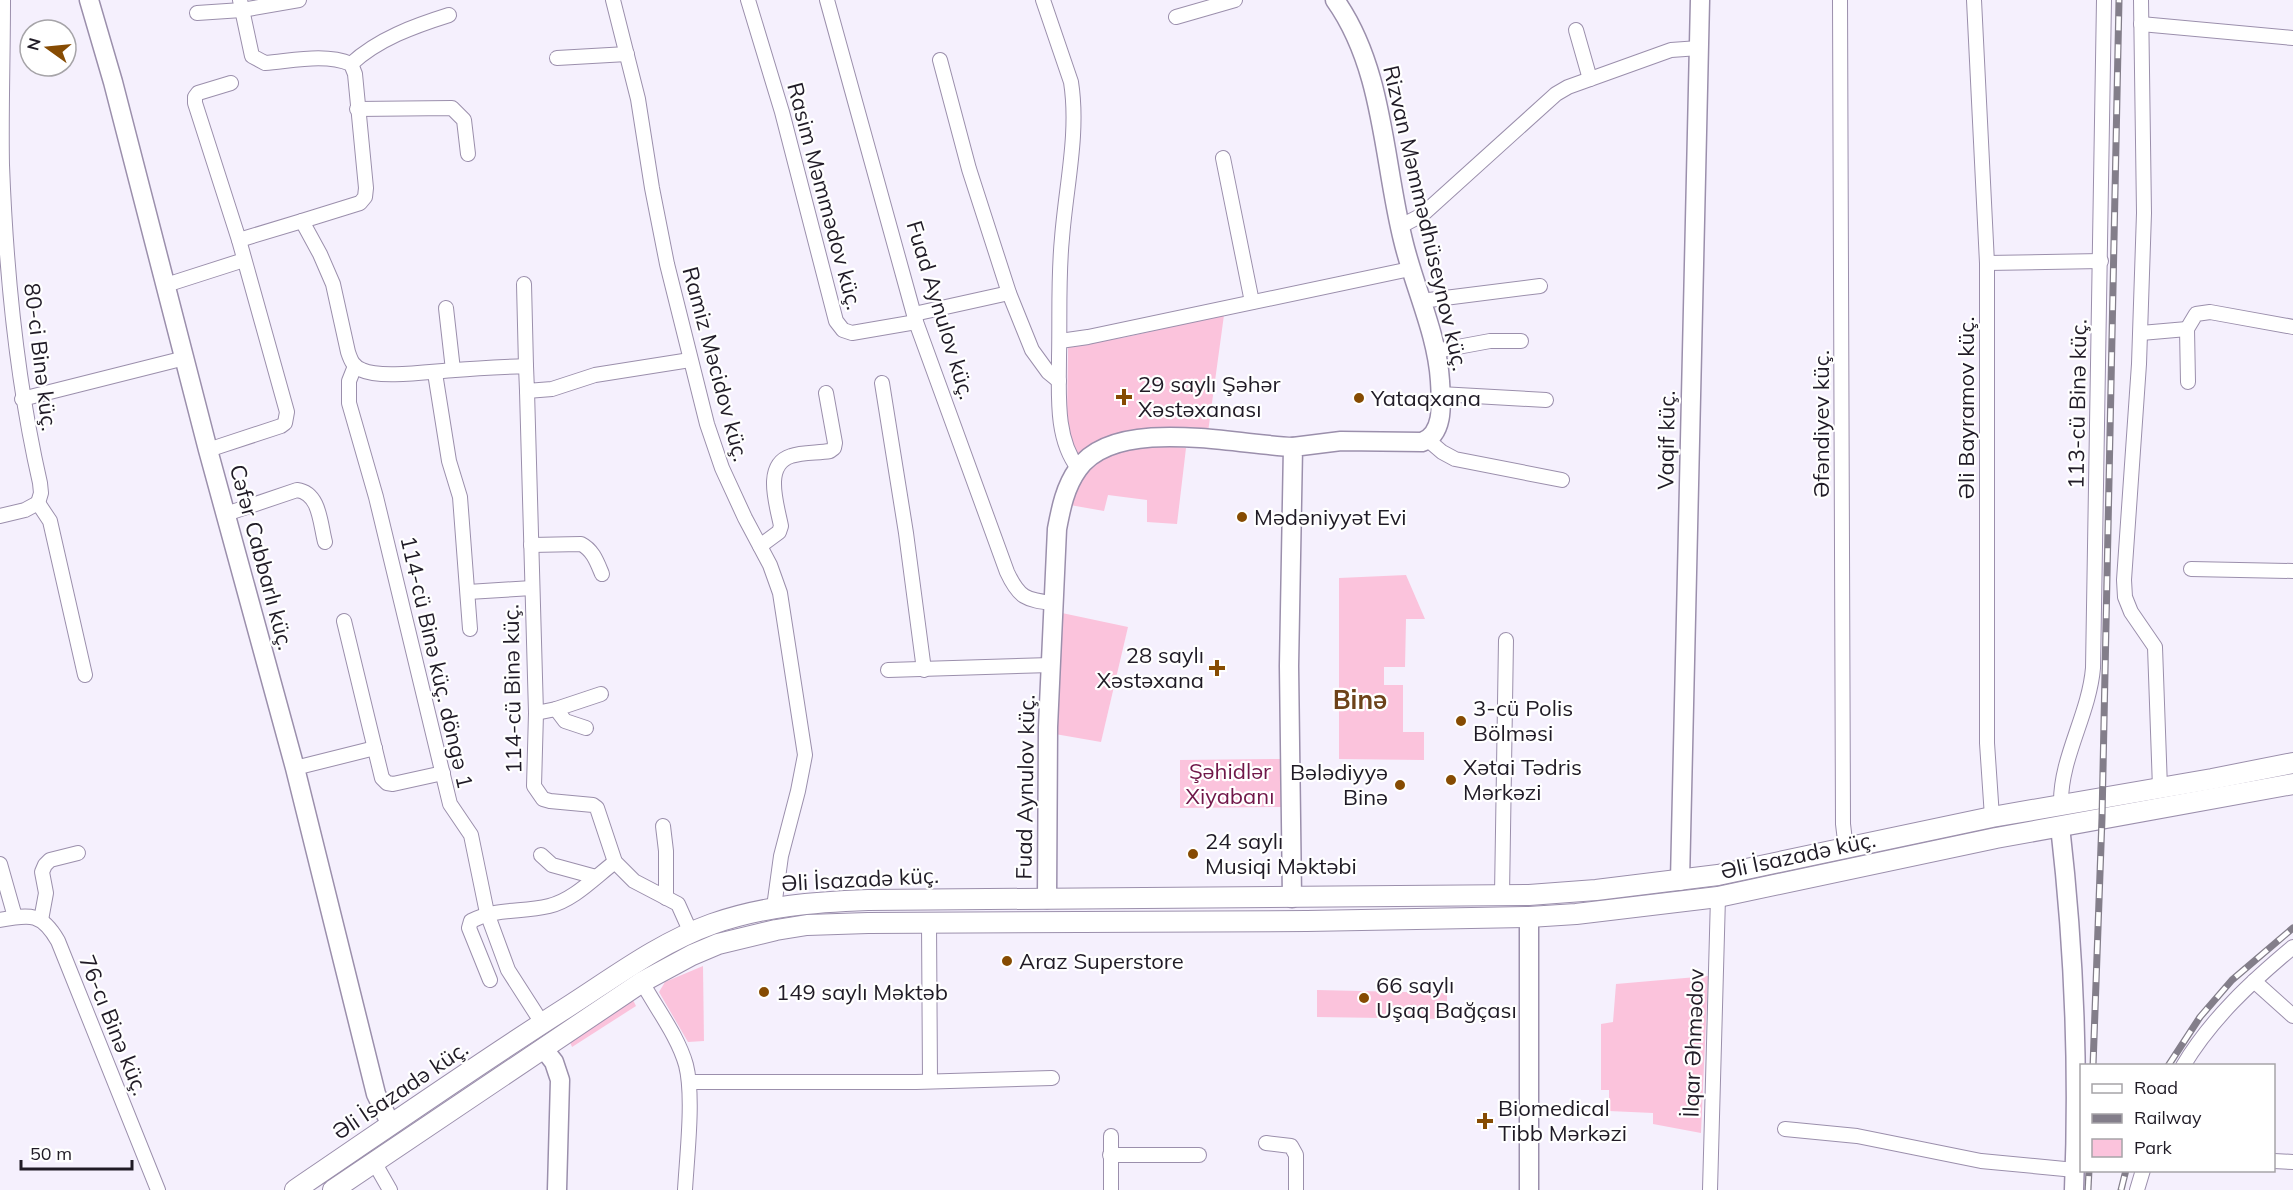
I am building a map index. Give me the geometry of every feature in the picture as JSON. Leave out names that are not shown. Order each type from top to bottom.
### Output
[{"type":"main road","name":"Əli İsazadə küç.","points":[[295,1190],[542,1023],[639,961],[713,924],[774,907],[868,900],[1529,895],[1680,881],[1718,876],[1992,817],[2293,763]]},
{"type":"main road","name":"Əli İsazadə küç.","points":[[333,1190],[642,982],[698,952],[776,930],[807,926],[929,922],[1299,921],[1529,917],[1576,914],[1718,897],[2060,826],[2293,784]]},
{"type":"main road","points":[[1529,895],[1529,917]]},
{"type":"main road","points":[[1299,921],[1300,898]]},
{"type":"main road","points":[[1046,923],[1047,899]]},
{"type":"main road","points":[[391,1125],[403,1143]]},
{"type":"street","name":"80-ci Binə küç.","points":[[3,0],[3,166],[14,332],[22,399],[40,483],[38,503]]},
{"type":"street","name":"Cəfər Cabbarlı küç.","points":[[89,0],[113,82],[208,450],[295,768],[376,1094],[391,1125]]},
{"type":"street","points":[[197,13],[241,5],[299,0]]},
{"type":"street","name":"Ramiz Məcidov küç.","points":[[613,0],[641,115],[659,225],[690,360],[718,458],[745,518],[770,565],[780,593],[805,755],[781,856],[774,907]]},
{"type":"street","name":"Rasim Məmmədov küç.","points":[[748,0],[782,112],[836,321],[843,330],[852,333],[1010,293]]},
{"type":"street","name":"Fuad Aynulov küç.","points":[[827,0],[915,318],[1013,585],[1025,598],[1053,603]]},
{"type":"street","points":[[1043,0],[1073,94],[1072,142],[1060,260],[1059,381],[1061,424],[1065,443],[1070,457],[1078,468]]},
{"type":"street","points":[[1176,17],[1235,0]]},
{"type":"street","name":"Vaqif küç.","points":[[1680,881],[1700,0]]},
{"type":"street","name":"Əfəndiyev küç.","points":[[1840,0],[1843,824],[1846,849]]},
{"type":"street","name":"Əli Bayramov küç.","points":[[1974,0],[1987,263],[1987,742],[1992,817]]},
{"type":"street","name":"113-cü Binə küç.","points":[[2061,804],[2063,780],[2088,702],[2093,668],[2104,0]]},
{"type":"street","points":[[2140,0],[2144,213],[2140,333],[2124,580],[2125,597],[2131,612],[2155,647],[2160,788]]},
{"type":"street","name":"Rizvan Məmmədhüseynov küç.","points":[[1340,2],[1368,64],[1400,227],[1410,269],[1436,351],[1440,394],[1438,426],[1428,440]]},
{"type":"street","points":[[241,5],[252,56],[264,63],[330,58],[351,64]]},
{"type":"street","points":[[351,64],[364,52],[410,28],[449,15]]},
{"type":"street","points":[[2141,24],[2293,38]]},
{"type":"street","points":[[1576,30],[1590,79]]},
{"type":"street","points":[[1400,227],[1422,215],[1556,94],[1568,87],[1671,50],[1700,48]]},
{"type":"street","points":[[557,58],[627,54]]},
{"type":"street","points":[[940,60],[969,169],[1010,293],[1032,350],[1048,372],[1059,381]]},
{"type":"street","points":[[238,240],[360,203],[365,197],[354,74],[351,64]]},
{"type":"street","points":[[208,450],[281,426],[287,418],[244,260],[195,102],[198,93],[231,83]]},
{"type":"street","points":[[357,109],[452,108],[464,120],[468,154]]},
{"type":"street","points":[[1223,158],[1252,302]]},
{"type":"street","points":[[302,221],[333,284],[351,362],[363,372],[435,373],[526,366]]},
{"type":"street","points":[[166,285],[244,260]]},
{"type":"street","points":[[1987,263],[2100,261]]},
{"type":"street","points":[[1060,341],[1410,269]]},
{"type":"street","name":"114-cü Binə küç.","points":[[524,284],[536,713],[534,786],[543,799],[593,805],[597,808],[615,862],[634,881],[678,904],[691,933]]},
{"type":"street","points":[[1421,302],[1540,286]]},
{"type":"street","points":[[446,308],[453,370]]},
{"type":"street","points":[[2188,382],[2187,329],[2196,314],[2210,312],[2293,327]]},
{"type":"street","points":[[2140,333],[2187,329]]},
{"type":"street","points":[[1436,351],[1490,341],[1521,340]]},
{"type":"street","points":[[22,399],[184,358]]},
{"type":"street","points":[[527,391],[552,388],[595,375],[690,360]]},
{"type":"street","name":"114-cü Binə küç. döngə 1","points":[[355,366],[349,381],[349,403],[376,497],[450,804],[471,835],[487,913],[508,970],[542,1023]]},
{"type":"street","points":[[435,373],[449,461],[460,497],[470,629]]},
{"type":"street","points":[[882,383],[906,533],[924,669]]},
{"type":"street","points":[[760,546],[780,532],[781,525],[774,488],[777,467],[791,455],[830,451],[834,448],[826,393]]},
{"type":"street","points":[[1440,394],[1546,400]]},
{"type":"street","name":"Fuad Aynulov küç.","points":[[1047,899],[1053,603],[1059,521],[1067,489],[1078,468],[1092,456],[1118,442],[1150,436],[1293,447]]},
{"type":"street","points":[[1300,898],[1290,655],[1293,447],[1330,441],[1416,443],[1428,440],[1455,459],[1562,480]]},
{"type":"street","points":[[226,514],[297,490],[305,492],[314,500],[325,542]]},
{"type":"street","points":[[0,516],[25,510],[38,503],[50,522],[85,675]]},
{"type":"street","points":[[531,545],[581,544],[594,555],[602,574]]},
{"type":"street","points":[[2191,569],[2293,571]]},
{"type":"street","points":[[468,592],[532,588]]},
{"type":"street","points":[[344,621],[382,778],[387,783],[393,784],[443,773]]},
{"type":"street","points":[[1502,895],[1506,640]]},
{"type":"street","points":[[888,670],[1051,665]]},
{"type":"street","points":[[536,713],[601,694]]},
{"type":"street","points":[[556,709],[565,721],[586,728]]},
{"type":"street","points":[[295,768],[375,748]]},
{"type":"street","points":[[663,826],[666,851],[666,898]]},
{"type":"street","points":[[2060,826],[2070,921],[2075,1003],[2074,1190]]},
{"type":"street","points":[[0,920],[31,916],[41,920],[46,893],[42,873],[45,865],[50,860],[78,853]]},
{"type":"street","points":[[541,855],[552,865],[596,877]]},
{"type":"street","points":[[490,980],[469,928],[471,921],[487,913],[551,905],[572,895],[615,862]]},
{"type":"street","points":[[0,864],[15,917]]},
{"type":"street","name":"İlqar Əhmədov","points":[[1710,1190],[1718,897]]},
{"type":"street","points":[[1529,917],[1529,1190]]},
{"type":"street","name":"76-cı Binə küç.","points":[[41,920],[49,925],[58,941],[158,1190]]},
{"type":"street","points":[[929,922],[930,1081]]},
{"type":"street","points":[[2184,1064],[2215,1021],[2254,981],[2293,947]]},
{"type":"street","points":[[2254,981],[2293,1016]]},
{"type":"street","points":[[642,982],[685,1063],[689,1082],[686,1190]]},
{"type":"street","points":[[543,1048],[554,1062],[560,1080],[557,1190]]},
{"type":"street","points":[[689,1082],[1052,1078]]},
{"type":"street","points":[[1785,1129],[1857,1136],[1981,1161],[2075,1170]]},
{"type":"street","points":[[1111,1136],[1111,1190]]},
{"type":"street","points":[[1266,1143],[1291,1146],[1296,1155],[1296,1190]]},
{"type":"street","points":[[1110,1155],[1199,1155]]},
{"type":"street","points":[[2275,1161],[2293,1162]]},
{"type":"street","points":[[374,1162],[390,1190]]},
{"type":"street","points":[[2137,1190],[2142,1172]]},
{"type":"green space","points":[[1224,315],[1208,432],[1144,430],[1132,432],[1103,441],[1079,456],[1070,439],[1067,416],[1068,347],[1126,337]]},
{"type":"green space","points":[[1157,445],[1186,448],[1177,524],[1147,522],[1147,500],[1108,495],[1104,511],[1070,505],[1081,478],[1103,458],[1129,448]]},
{"type":"green space","points":[[1406,575],[1425,619],[1406,619],[1405,667],[1384,667],[1384,685],[1403,685],[1403,732],[1424,732],[1424,760],[1339,759],[1339,578]]},
{"type":"green space","points":[[1062,613],[1128,627],[1101,742],[1055,734]]},
{"type":"green space","name":"Şəhidlər Xiyabanı","points":[[1280,759],[1281,807],[1180,808],[1180,760]]},
{"type":"green space","points":[[703,966],[704,1041],[688,1042],[659,992],[665,982]]},
{"type":"green space","points":[[1708,976],[1701,1133],[1653,1124],[1653,1113],[1609,1111],[1609,1090],[1601,1090],[1601,1024],[1613,1022],[1616,984]]},
{"type":"green space","points":[[1317,990],[1447,993],[1447,1019],[1317,1017]]},
{"type":"green space","points":[[633,1000],[636,1006],[572,1047],[570,1042]]},
{"type":"railway","points":[[2093,1064],[2102,818],[2119,0]]},
{"type":"railway","points":[[2169,1064],[2200,1017],[2232,980],[2293,928]]},
{"type":"railway","points":[[2088,1190],[2089,1172]]},
{"type":"railway","points":[[2121,1190],[2126,1172]]},
{"type":"place","name":"29 saylı Şəhər Xəstəxanası","points":[[1124,397]]},
{"type":"place","name":"Yataqxana","points":[[1359,398]]},
{"type":"place","name":"Mədəniyyət Evi","points":[[1242,517]]},
{"type":"place","name":"28 saylı Xəstəxana","points":[[1217,668]]},
{"type":"place","name":"3-cü Polis Bölməsi","points":[[1461,721]]},
{"type":"place","name":"Xətai Tədris Mərkəzi","points":[[1451,780]]},
{"type":"place","name":"Bələdiyyə Binə","points":[[1400,785]]},
{"type":"place","name":"24 saylı Musiqi Məktəbi","points":[[1193,854]]},
{"type":"place","name":"Araz Superstore","points":[[1007,961]]},
{"type":"place","name":"149 saylı Məktəb","points":[[764,992]]},
{"type":"place","name":"66 saylı Uşaq Bağçası","points":[[1364,998]]},
{"type":"place","name":"Biomedical Tibb Mərkəzi","points":[[1485,1121]]},
{"type":"district","name":"Binə","points":[[1360,699]]}]
